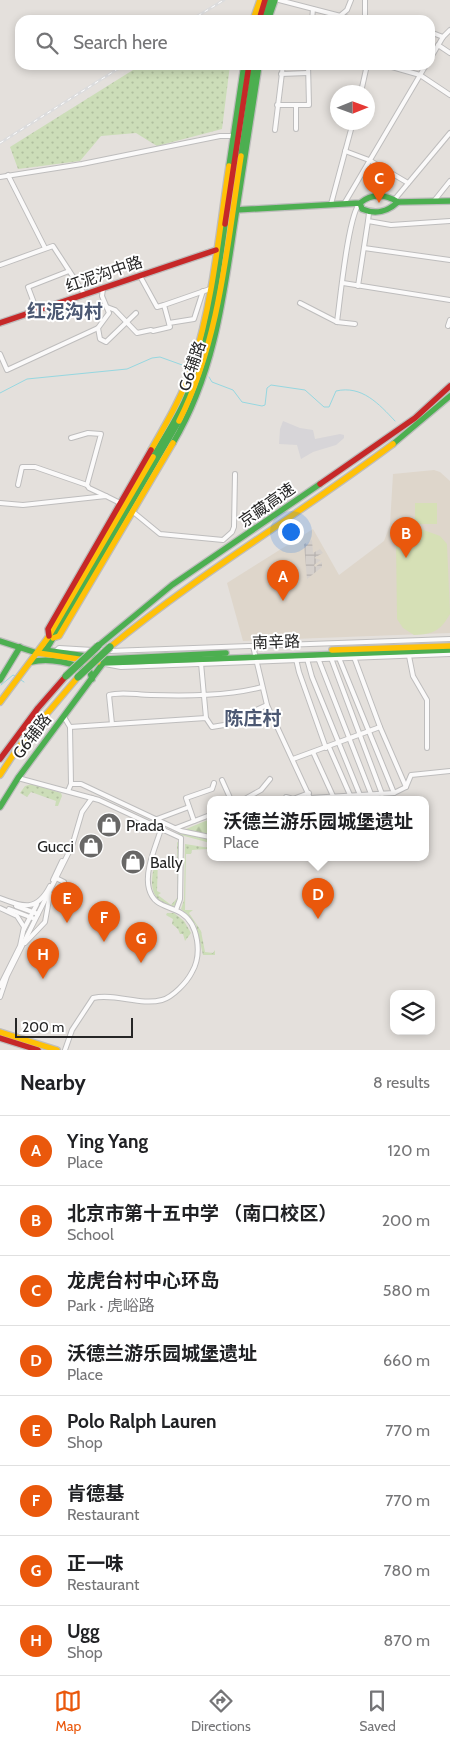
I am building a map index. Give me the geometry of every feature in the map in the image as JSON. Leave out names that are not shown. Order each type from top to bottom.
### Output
[{"type":"main road","points":[[255,15],[260,0]]},
{"type":"main road","points":[[261,15],[266,0]]},
{"type":"main road","points":[[266,15],[270,0]]},
{"type":"main road","points":[[270,15],[277,0]]},
{"type":"main road","name":"G6辅路","points":[[127,507],[183,392],[202,335],[207,290],[216,250],[243,70]]},
{"type":"main road","name":"G6辅路","points":[[127,507],[179,413],[198,366],[207,336],[248,70]]},
{"type":"main road","name":"G6辅路","points":[[235,210],[253,70]]},
{"type":"main road","name":"G6辅路","points":[[0,702],[51,637],[183,415],[203,367],[217,306],[235,210],[258,70]]},
{"type":"main road","points":[[235,210],[360,203],[365,198],[378,194],[396,201],[450,201]]},
{"type":"main road","points":[[360,203],[362,209],[370,213],[384,212],[391,209],[396,201]]},
{"type":"main road","name":"红泥沟中路","points":[[0,323],[216,250]]},
{"type":"main road","name":"京藏高速","points":[[0,760],[38,708],[66,676],[98,646],[172,585],[415,418],[450,386]]},
{"type":"main road","name":"京藏高速","points":[[0,775],[27,736],[78,677],[151,611],[385,450],[420,424],[450,396]]},
{"type":"main road","points":[[0,641],[20,647],[104,661]]},
{"type":"main road","name":"南辛路","points":[[104,661],[450,646]]},
{"type":"main road","points":[[0,680],[20,647]]},
{"type":"main road","name":"南辛路","points":[[104,661],[201,661],[254,654],[450,650]]},
{"type":"main road","points":[[41,651],[104,661]]},
{"type":"main road","points":[[30,663],[41,661],[83,667],[90,672],[92,679]]},
{"type":"main road","name":"G6辅路","points":[[0,807],[18,778],[104,661]]},
{"type":"main road","points":[[0,1032],[57,1050]]},
{"type":"main road","points":[[0,1038],[38,1050]]},
{"type":"street","points":[[277,0],[341,15],[347,10],[351,0]]},
{"type":"street","points":[[365,0],[365,15]]},
{"type":"street","points":[[312,15],[313,9]]},
{"type":"street","points":[[435,50],[443,37],[449,33]]},
{"type":"street","points":[[435,34],[443,37]]},
{"type":"street","points":[[438,45],[450,53]]},
{"type":"street","points":[[274,130],[282,70]]},
{"type":"street","points":[[363,85],[366,70]]},
{"type":"street","points":[[402,70],[420,75],[450,95]]},
{"type":"street","points":[[344,204],[423,70]]},
{"type":"street","points":[[277,106],[309,105],[308,73],[281,74]]},
{"type":"street","points":[[296,105],[296,129]]},
{"type":"street","points":[[331,204],[351,130]]},
{"type":"street","points":[[396,201],[408,183],[448,139],[450,133]]},
{"type":"street","points":[[0,177],[82,164],[220,136],[233,136]]},
{"type":"street","points":[[345,151],[369,160],[408,183]]},
{"type":"street","points":[[8,175],[45,248]]},
{"type":"street","points":[[434,202],[450,181]]},
{"type":"street","points":[[337,322],[356,207],[360,203]]},
{"type":"street","points":[[358,286],[370,213]]},
{"type":"street","points":[[368,221],[391,225],[450,221]]},
{"type":"street","points":[[0,265],[53,246],[85,295]]},
{"type":"street","points":[[364,248],[450,260]]},
{"type":"street","points":[[38,311],[28,287],[69,271]]},
{"type":"street","points":[[140,276],[157,307],[207,290]]},
{"type":"street","points":[[342,283],[450,300]]},
{"type":"street","points":[[0,373],[98,328],[109,313],[103,289]]},
{"type":"street","points":[[169,323],[194,319],[207,290]]},
{"type":"street","points":[[300,303],[337,322],[355,324]]},
{"type":"street","points":[[107,308],[115,310],[137,333],[170,327],[164,305]]},
{"type":"street","points":[[98,328],[100,339],[106,342],[136,313]]},
{"type":"street","points":[[448,326],[450,320]]},
{"type":"street","points":[[0,354],[7,370]]},
{"type":"street","points":[[71,438],[88,433],[101,434],[87,485]]},
{"type":"street","points":[[18,486],[22,467],[35,468],[87,485],[88,488],[127,507],[160,534],[223,540],[232,532],[234,527],[236,474]]},
{"type":"street","points":[[0,503],[23,505],[106,496]]},
{"type":"street","points":[[254,654],[450,639]]},
{"type":"street","points":[[55,652],[59,648],[110,649],[254,654],[296,659],[450,654]]},
{"type":"street","points":[[104,661],[110,649]]},
{"type":"street","points":[[254,654],[267,705],[310,796]]},
{"type":"street","points":[[409,656],[413,676],[427,700],[427,748]]},
{"type":"street","points":[[354,657],[380,727],[406,787]]},
{"type":"street","points":[[318,658],[371,794]]},
{"type":"street","points":[[330,658],[382,794]]},
{"type":"street","points":[[340,658],[394,793]]},
{"type":"street","points":[[296,659],[299,672],[328,747],[350,795]]},
{"type":"street","points":[[307,659],[312,676],[360,795]]},
{"type":"street","points":[[201,661],[206,718],[212,726],[224,725],[267,705]]},
{"type":"street","points":[[112,724],[108,695],[115,693],[152,695],[244,692],[262,688]]},
{"type":"street","points":[[64,717],[70,727],[71,784],[68,790]]},
{"type":"street","points":[[70,727],[206,718]]},
{"type":"street","points":[[293,758],[380,727]]},
{"type":"street","points":[[313,752],[333,796],[394,793],[406,787],[411,775],[450,771]]},
{"type":"street","points":[[18,778],[68,790],[90,798],[181,838],[180,899],[176,910]]},
{"type":"street","points":[[250,796],[261,790],[270,779]]},
{"type":"street","points":[[222,780],[229,796]]},
{"type":"street","points":[[194,821],[186,798],[212,789],[214,783]]},
{"type":"street","points":[[71,784],[81,784],[176,828],[207,836]]},
{"type":"street","points":[[0,986],[20,946],[24,929],[31,914],[55,878],[72,846],[82,812],[90,798]]},
{"type":"street","points":[[157,819],[189,806]]},
{"type":"street","points":[[176,828],[207,815]]},
{"type":"street","points":[[65,1050],[72,1030],[93,998],[165,1000],[189,978],[195,968],[196,938],[186,916],[161,904],[152,896],[148,887],[149,870],[161,829]]},
{"type":"street","points":[[55,878],[64,882]]},
{"type":"street","points":[[0,997],[7,976],[54,884],[55,878]]},
{"type":"street","points":[[23,944],[44,924],[50,902],[50,891]]},
{"type":"street","points":[[0,899],[23,906],[41,901]]},
{"type":"street","points":[[0,899],[31,914],[36,919]]},
{"type":"street","points":[[0,907],[38,914]]},
{"type":"street","points":[[0,907],[18,916],[24,929]]},
{"type":"shaded area","points":[[283,421],[300,428],[313,430],[315,439],[340,434],[344,435],[344,438],[336,445],[313,452],[301,459],[297,445],[279,444],[280,429]]},
{"type":"shaded area","points":[[434,470],[440,472],[450,481],[450,633],[243,641],[227,583],[313,529],[339,575],[384,541],[390,525],[393,474]]},
{"type":"shaded area","points":[[312,540],[313,553],[320,549],[323,553],[314,558],[321,560],[314,565],[315,567],[322,562],[322,567],[307,579],[304,544]]},
{"type":"green space","points":[[133,70],[229,70],[222,129],[157,146],[136,133],[101,136],[80,161],[18,169],[10,147]]},
{"type":"green space","points":[[415,503],[437,503],[437,524],[415,524]]},
{"type":"green space","points":[[421,529],[440,536],[447,544],[450,614],[436,630],[427,634],[414,635],[403,628],[397,619],[396,542],[408,534]]},
{"type":"green space","points":[[32,784],[61,793],[62,796],[58,806],[55,806],[56,801],[31,792],[27,797],[20,793],[25,786]]},
{"type":"green space","points":[[207,820],[207,842],[177,834]]},
{"type":"green space","points":[[177,842],[179,843],[179,899],[176,905],[170,907],[158,899],[152,888],[152,881],[156,860],[158,859],[157,891],[161,893],[158,895],[171,905],[178,897]]},
{"type":"green space","points":[[185,844],[207,848],[192,850],[191,854],[186,854],[185,910],[193,910],[189,913],[201,931],[205,952],[213,953],[215,950],[215,955],[203,955],[196,925],[181,909],[184,900]]},
{"type":"green space","points":[[167,913],[174,913],[184,921],[191,933],[185,941],[183,934],[180,934],[178,929],[172,924],[173,919],[166,915]]},
{"type":"waterway","points":[[0,393],[27,379],[127,369],[152,358],[160,357],[185,366]]},
{"type":"waterway","points":[[209,377],[212,382],[233,390],[242,402],[262,406],[265,405],[267,388],[271,385],[305,390],[324,407],[329,407],[336,391],[354,391],[362,393],[376,402],[395,421]]},
{"type":"waterway","points":[[1,685],[13,675],[15,676]]},
{"type":"railway","points":[[199,15],[224,0]]},
{"type":"railway","points":[[0,143],[116,70]]},
{"type":"traffic: fast","points":[[265,15],[270,0]]},
{"type":"traffic: fast","points":[[270,15],[275,0]]},
{"type":"traffic: fast","points":[[229,166],[243,70]]},
{"type":"traffic: fast","points":[[241,156],[253,70]]},
{"type":"traffic: fast","points":[[173,443],[187,418],[198,392],[214,338],[225,283],[258,70]]},
{"type":"traffic: fast","points":[[235,210],[360,203],[374,196],[388,197],[398,202],[381,212],[362,209],[360,203]]},
{"type":"traffic: fast","points":[[398,202],[450,201]]},
{"type":"traffic: fast","points":[[153,457],[181,409],[196,373],[212,310],[225,224]]},
{"type":"traffic: fast","points":[[393,444],[450,396]]},
{"type":"traffic: fast","points":[[38,652],[46,650],[179,421]]},
{"type":"traffic: fast","points":[[98,646],[172,585],[320,484]]},
{"type":"traffic: fast","points":[[0,641],[37,653]]},
{"type":"traffic: fast","points":[[66,676],[98,646]]},
{"type":"traffic: fast","points":[[0,680],[20,647]]},
{"type":"traffic: fast","points":[[78,677],[110,647]]},
{"type":"traffic: fast","points":[[0,807],[18,778],[106,659],[44,650]]},
{"type":"traffic: fast","points":[[103,663],[450,650]]},
{"type":"traffic: fast","points":[[106,659],[226,653]]},
{"type":"traffic: fast","points":[[31,662],[46,660],[77,666],[90,672],[92,679]]},
{"type":"traffic: slow","points":[[255,15],[260,0]]},
{"type":"traffic: slow","points":[[179,421],[193,390],[213,325],[226,258],[241,156]]},
{"type":"traffic: slow","points":[[151,450],[184,387],[200,340],[215,266],[229,166]]},
{"type":"traffic: slow","points":[[53,638],[59,636],[173,443]]},
{"type":"traffic: slow","points":[[110,647],[179,594],[393,444]]},
{"type":"traffic: slow","points":[[0,702],[47,639],[153,457]]},
{"type":"traffic: slow","points":[[332,650],[450,646]]},
{"type":"traffic: slow","points":[[38,653],[98,662]]},
{"type":"traffic: slow","points":[[0,775],[17,749],[78,677]]},
{"type":"traffic: slow","points":[[0,1032],[57,1050]]},
{"type":"traffic: jam","points":[[260,15],[265,0]]},
{"type":"traffic: jam","points":[[225,224],[248,70]]},
{"type":"traffic: jam","points":[[0,323],[216,250]]},
{"type":"traffic: jam","points":[[320,484],[415,418],[450,386]]},
{"type":"traffic: jam","points":[[49,636],[48,629],[151,450]]},
{"type":"traffic: jam","points":[[0,759],[38,708],[66,676]]},
{"type":"traffic: jam","points":[[0,1038],[38,1050]]},
{"type":"place","name":"龙虎台村中心环岛","points":[[379,203]]},
{"type":"place","name":"北京市第十五中学 （南口校区）","points":[[406,558]]},
{"type":"place","name":"Ying Yang","points":[[283,601]]},
{"type":"place","name":"Prada","points":[[109,825]]},
{"type":"place","name":"Gucci","points":[[91,846]]},
{"type":"place","name":"Bally","points":[[133,862]]},
{"type":"place","name":"沃德兰游乐园城堡遗址","points":[[318,919]]},
{"type":"place","name":"Polo Ralph Lauren","points":[[67,923]]},
{"type":"place","name":"肯德基","points":[[104,942]]},
{"type":"place","name":"正一味","points":[[141,963]]},
{"type":"place","name":"Ugg","points":[[43,979]]},
{"type":"district","name":"红泥沟村","points":[[65,311]]},
{"type":"district","name":"陈庄村","points":[[253,718]]}]
